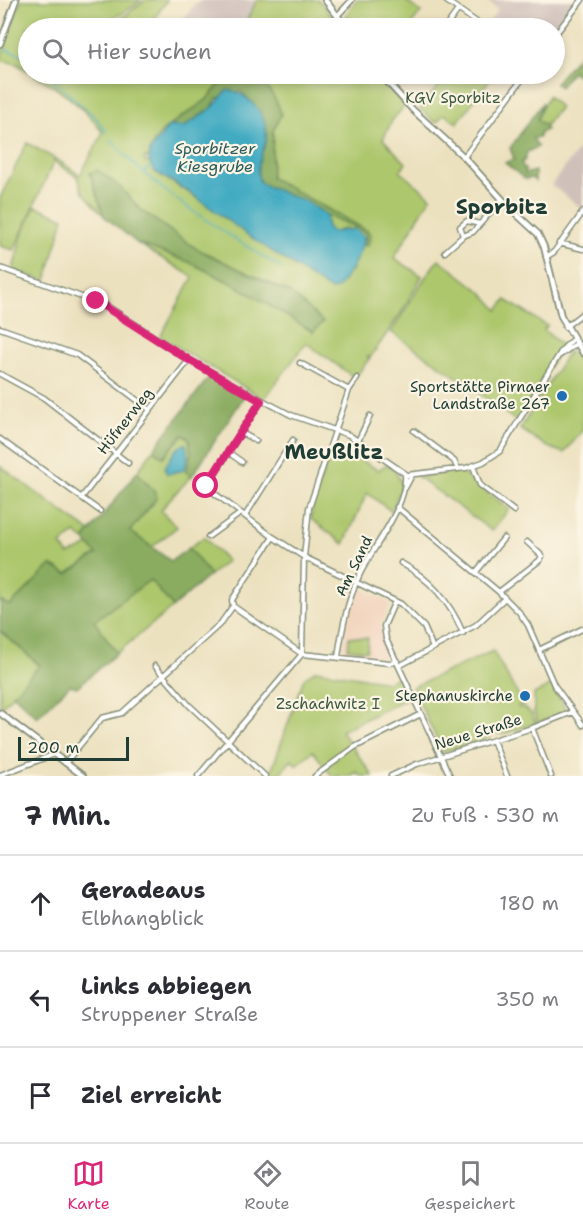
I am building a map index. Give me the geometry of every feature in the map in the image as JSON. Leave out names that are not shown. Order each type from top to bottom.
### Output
[{"type":"street","points":[[0,44],[16,0]]},
{"type":"street","points":[[325,0],[338,16],[352,0]]},
{"type":"street","points":[[445,0],[471,18]]},
{"type":"street","points":[[565,23],[582,0]]},
{"type":"street","points":[[453,18],[459,10]]},
{"type":"street","points":[[389,84],[538,234],[546,257],[556,302],[566,327],[583,353]]},
{"type":"street","points":[[464,157],[519,84]]},
{"type":"street","points":[[445,252],[480,224],[502,199]]},
{"type":"street","points":[[546,257],[560,243],[583,212]]},
{"type":"street","points":[[463,236],[460,227],[467,221],[480,224]]},
{"type":"street","points":[[560,243],[583,249]]},
{"type":"street","points":[[0,268],[96,301],[189,360],[261,401],[291,415],[336,429],[358,441],[405,474],[412,475],[473,466],[490,458],[503,448],[560,355],[575,342]]},
{"type":"street","points":[[566,327],[583,313]]},
{"type":"street","points":[[0,328],[76,355],[149,409]]},
{"type":"street","name":"Hüfnerweg","points":[[82,497],[189,360]]},
{"type":"street","points":[[300,363],[349,390]]},
{"type":"street","points":[[0,374],[44,398],[128,464]]},
{"type":"street","points":[[198,776],[228,738],[302,654],[304,557],[310,501],[349,390],[357,378]]},
{"type":"street","points":[[261,401],[206,486],[273,537],[304,557],[394,601],[413,614],[423,627],[433,648]]},
{"type":"street","points":[[358,441],[370,416]]},
{"type":"street","points":[[414,431],[454,461],[458,469]]},
{"type":"street","points":[[240,432],[256,441]]},
{"type":"street","points":[[0,439],[100,511]]},
{"type":"street","points":[[208,537],[243,515],[293,440]]},
{"type":"street","points":[[228,452],[242,462]]},
{"type":"street","points":[[473,466],[480,485],[514,511]]},
{"type":"street","name":"Am Sand","points":[[404,489],[405,474]]},
{"type":"street","name":"Am Sand","points":[[338,657],[348,604],[356,582],[412,475]]},
{"type":"street","points":[[397,507],[500,592],[528,625],[554,684],[583,724]]},
{"type":"street","points":[[273,537],[232,600],[233,606],[302,654],[390,663],[397,661]]},
{"type":"street","points":[[476,572],[504,538]]},
{"type":"street","points":[[500,592],[540,560],[542,556],[527,542]]},
{"type":"street","points":[[401,563],[418,572],[447,601],[463,633]]},
{"type":"street","points":[[399,666],[476,625],[505,598]]},
{"type":"street","points":[[394,601],[384,626],[386,639],[450,776]]},
{"type":"street","points":[[65,762],[102,718],[123,713],[202,643],[233,606]]},
{"type":"street","points":[[539,650],[582,629]]},
{"type":"street","points":[[154,666],[189,705],[228,738],[265,776]]},
{"type":"street","name":"Neue Straße","points":[[391,776],[441,755],[532,728],[573,712]]},
{"type":"street","points":[[0,713],[83,776]]},
{"type":"street","points":[[315,776],[355,747],[421,714]]},
{"type":"street","points":[[532,728],[551,776]]},
{"type":"street","points":[[493,740],[507,776]]},
{"type":"street","points":[[0,776],[55,754]]},
{"type":"shaded area","points":[[202,0],[257,0],[248,18],[184,18],[195,4]]},
{"type":"shaded area","points":[[487,0],[577,0],[564,18],[492,18],[498,10]]},
{"type":"shaded area","points":[[583,144],[583,209],[551,185]]},
{"type":"shaded area","points":[[358,587],[391,603],[381,623],[383,642],[390,657],[388,659],[342,653],[350,607]]},
{"type":"green space","points":[[21,0],[141,0],[112,18],[18,18],[18,65],[0,60]]},
{"type":"green space","points":[[145,0],[167,0],[155,18],[122,18]]},
{"type":"green space","points":[[257,0],[319,0],[333,18],[248,18]]},
{"type":"green space","points":[[356,0],[404,0],[421,12],[416,18],[348,18],[346,15]]},
{"type":"green space","points":[[583,50],[583,72],[577,75],[572,71],[565,80],[565,71]]},
{"type":"green space","points":[[49,84],[220,84],[204,102],[162,132],[151,148],[149,158],[144,158],[145,162],[149,162],[154,171],[216,210],[351,271],[364,237],[346,228],[332,233],[327,227],[326,215],[366,234],[364,244],[368,246],[368,231],[271,178],[273,131],[281,114],[274,99],[260,84],[385,84],[405,106],[393,119],[383,139],[406,163],[400,171],[431,197],[394,258],[422,276],[401,313],[370,358],[367,356],[369,359],[355,378],[306,343],[264,399],[160,337],[193,277],[137,243],[189,262],[235,285],[292,294],[197,249],[142,211],[120,187],[90,174],[104,216],[82,191],[78,177],[56,163],[55,158],[80,175],[103,133],[80,107]]},
{"type":"green space","points":[[220,84],[260,84],[267,88],[275,98],[281,114],[273,131],[271,178],[368,231],[371,237],[367,246],[364,245],[366,234],[355,227],[326,215],[307,202],[261,184],[258,168],[265,144],[265,130],[255,107],[240,91],[216,99],[212,108],[183,127],[169,126],[206,100]]},
{"type":"green space","name":"KGV Sporbitz","points":[[440,84],[486,84],[457,123],[444,114],[436,123],[420,109]]},
{"type":"green space","points":[[548,96],[560,107],[545,126],[536,121]]},
{"type":"green space","points":[[543,102],[537,120],[546,126],[546,130],[540,133],[539,137],[533,138],[538,147],[527,152],[525,160],[521,163],[525,174],[535,171],[535,181],[532,178],[525,179],[505,163],[514,159],[510,148]]},
{"type":"green space","points":[[27,143],[52,157],[54,161],[14,250],[0,246],[0,198]]},
{"type":"green space","points":[[98,170],[120,187],[142,211],[197,249],[292,294],[323,322],[313,332],[235,285],[189,262],[137,243],[104,216],[90,173]]},
{"type":"green space","points":[[35,206],[64,218],[46,281],[13,270],[21,238]]},
{"type":"green space","points":[[439,259],[484,294],[498,310],[506,300],[547,326],[544,330],[562,346],[517,422],[473,388],[391,332]]},
{"type":"green space","name":"Sportstätte Pirnaer Landstraße 267","points":[[568,352],[575,352],[583,363],[583,430],[564,453],[548,447],[520,429]]},
{"type":"green space","points":[[210,376],[245,395],[192,476],[186,472],[191,454],[189,438],[183,435],[163,457],[153,450]]},
{"type":"green space","points":[[183,435],[189,438],[191,454],[186,472],[192,476],[161,511],[177,527],[152,547],[129,531],[153,504],[156,493],[137,472],[153,450],[163,457]]},
{"type":"green space","points":[[334,445],[378,470],[387,464],[398,476],[401,486],[391,511],[367,493],[344,544],[311,519],[313,501]]},
{"type":"green space","points":[[0,466],[90,532],[84,540],[75,533],[61,545],[69,555],[89,545],[98,554],[67,574],[51,566],[10,606],[0,601]]},
{"type":"green space","points":[[459,471],[509,509],[492,531],[418,477]]},
{"type":"green space","points":[[137,472],[156,493],[156,499],[130,531],[171,561],[189,548],[210,575],[173,607],[150,580],[94,621],[117,653],[77,687],[70,685],[37,717],[13,694],[40,665],[0,631],[0,601],[10,606],[51,565],[67,574],[97,554],[84,540]]},
{"type":"green space","points":[[204,537],[227,561],[210,575],[189,548]]},
{"type":"green space","points":[[151,579],[173,607],[117,653],[94,621]]},
{"type":"green space","points":[[0,631],[40,666],[0,708]]},
{"type":"green space","points":[[349,637],[368,638],[367,651],[348,649]]},
{"type":"green space","points":[[493,651],[523,704],[518,706],[519,708],[523,707],[531,713],[536,724],[502,734],[491,733],[490,738],[443,752],[412,687]]},
{"type":"green space","name":"Zschachwitz I","points":[[316,670],[388,682],[398,677],[408,698],[341,731],[373,776],[360,776],[357,772],[350,776],[332,776],[313,751],[296,765],[292,760],[277,776],[270,775],[304,678]]},
{"type":"green space","points":[[552,685],[567,712],[538,723],[534,712],[534,694]]},
{"type":"water","name":"Sporbitzer Kiesgrube","points":[[227,90],[244,96],[262,116],[266,134],[258,169],[261,184],[307,202],[326,215],[327,227],[332,232],[354,229],[364,237],[357,258],[337,289],[330,290],[246,234],[186,190],[154,171],[149,162],[150,150],[169,126],[184,127],[212,108]]},
{"type":"water","points":[[186,444],[188,457],[184,470],[167,474],[165,468],[171,457],[179,447]]},
{"type":"waterway","points":[[5,49],[18,54]]},
{"type":"waterway","points":[[57,84],[97,119],[106,132]]},
{"type":"waterway","points":[[110,139],[148,177],[169,194],[281,268]]},
{"type":"waterway","points":[[145,171],[152,166]]},
{"type":"place","name":"Sportstätte Pirnaer Landstraße 267","points":[[562,396]]},
{"type":"place","name":"Stephanuskirche","points":[[525,696]]},
{"type":"district","name":"Sporbitz","points":[[502,207]]},
{"type":"district","name":"Meußlitz","points":[[334,452]]},
{"type":"route","points":[[96,301],[189,360],[261,401],[206,486]]}]
